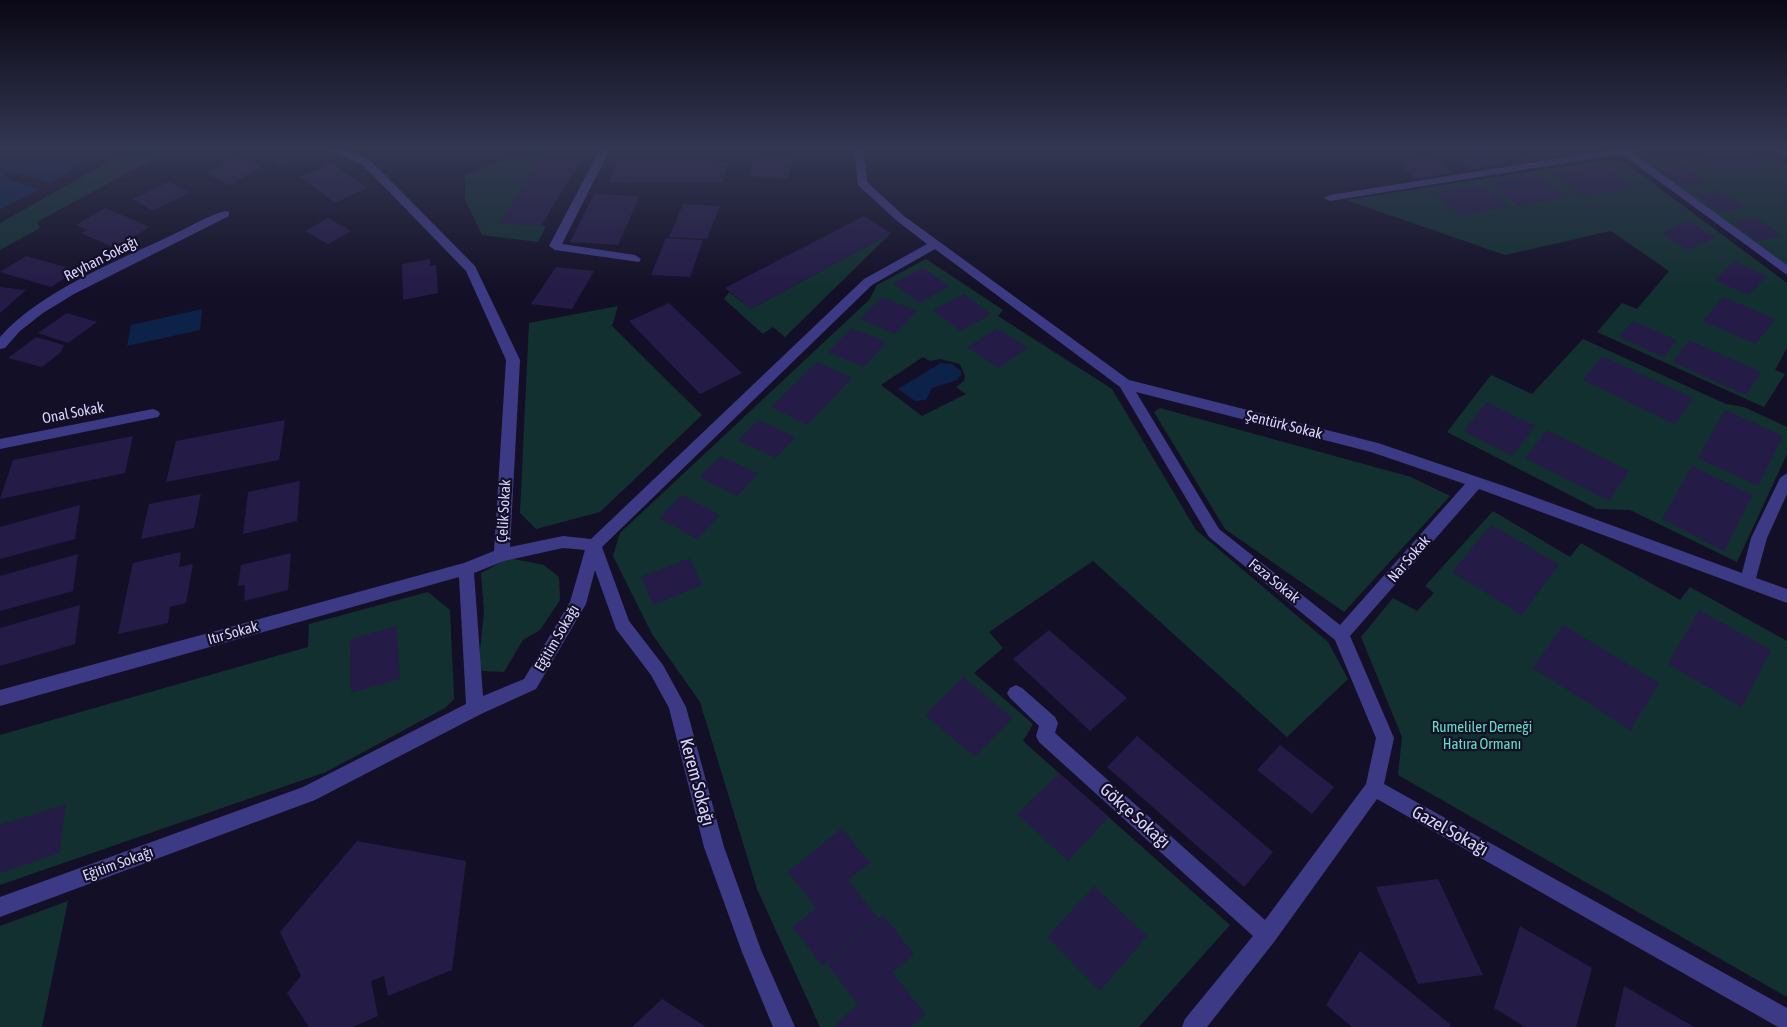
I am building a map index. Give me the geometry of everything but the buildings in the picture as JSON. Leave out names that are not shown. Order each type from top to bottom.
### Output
[{"type":"street","name":"Çelik Sokak","points":[[398,195],[471,269],[513,360],[502,555],[466,568]]},
{"type":"street","points":[[581,195],[555,246],[635,259]]},
{"type":"street","name":"Şentürk Sokak","points":[[874,195],[900,218],[1125,384],[1373,447],[1476,482],[1787,596]]},
{"type":"street","points":[[1330,198],[1349,195]]},
{"type":"street","points":[[1684,195],[1787,271]]},
{"type":"street","name":"Reyhan Sokağı","points":[[0,345],[6,335],[38,310],[225,214]]},
{"type":"street","points":[[502,555],[563,542],[594,545],[868,282],[935,244]]},
{"type":"street","name":"Feza Sokak","points":[[1125,384],[1214,533],[1341,635],[1386,738],[1374,788]]},
{"type":"street","name":"Onal Sokak","points":[[0,444],[153,414]]},
{"type":"street","points":[[1748,580],[1759,538],[1787,478]]},
{"type":"street","name":"Nar Sokak","points":[[1341,635],[1476,482]]},
{"type":"street","name":"Eğitim Sokağı","points":[[0,907],[308,794],[475,708],[530,684],[578,604],[594,545]]},
{"type":"street","name":"Kerem Sokağı","points":[[594,545],[622,624],[657,670],[677,707],[714,847],[752,952],[784,1027]]},
{"type":"street","points":[[466,568],[475,708]]},
{"type":"street","name":"Itır Sokak","points":[[0,698],[466,568]]},
{"type":"street","name":"Gökçe Sokağı","points":[[1016,693],[1049,723],[1045,736],[1267,935]]},
{"type":"street","points":[[1193,1027],[1267,935],[1374,788]]},
{"type":"street","name":"Gazel Sokağı","points":[[1374,788],[1787,1020]]},
{"type":"green space","points":[[50,195],[87,195],[37,222],[40,228],[0,250],[0,223]]},
{"type":"green space","points":[[465,195],[518,195],[500,222],[546,226],[538,242],[482,235]]},
{"type":"green space","points":[[1379,195],[1669,195],[1787,283],[1787,348],[1775,370],[1785,374],[1764,407],[1597,332],[1622,303],[1637,309],[1669,271],[1611,231],[1505,255],[1346,200]]},
{"type":"green space","points":[[1691,195],[1787,195],[1787,265]]},
{"type":"green space","points":[[891,233],[785,337],[773,327],[763,334],[724,299],[729,292],[751,309]]},
{"type":"green space","points":[[926,259],[1003,310],[998,316],[1112,389],[1196,530],[1328,642],[1348,679],[1287,737],[1093,561],[989,632],[1003,648],[974,673],[1033,724],[1023,741],[1230,925],[1139,1027],[820,1027],[757,889],[700,702],[652,634],[613,556],[620,533],[869,300],[877,285]],"holes":[[[923,357],[930,361],[940,359],[960,364],[965,376],[964,381],[956,387],[966,394],[922,416],[881,385]]]},
{"type":"green space","points":[[618,306],[612,326],[702,415],[600,512],[536,529],[520,513],[529,323]]},
{"type":"green space","points":[[1583,339],[1726,404],[1744,407],[1787,427],[1787,454],[1737,562],[1630,510],[1597,509],[1447,432],[1491,375],[1532,394]]},
{"type":"green space","points":[[1160,408],[1411,477],[1450,496],[1344,612],[1225,529],[1154,412]]},
{"type":"green space","name":"Rumeliler Derneği Hatıra Ormanı","points":[[1493,511],[1570,557],[1581,543],[1680,600],[1690,587],[1787,641],[1787,997],[1398,775],[1402,737],[1361,637],[1393,598],[1417,611],[1434,593],[1425,586]]},
{"type":"green space","points":[[509,558],[544,565],[559,577],[560,600],[540,630],[523,640],[504,672],[482,671],[479,661],[484,611],[481,573]]},
{"type":"green space","points":[[428,592],[450,610],[454,699],[445,708],[326,772],[0,885],[0,735],[308,647],[309,624]]},
{"type":"green space","points":[[68,901],[42,1027],[0,1027],[0,926]]},
{"type":"water","points":[[0,195],[29,195],[0,209]]},
{"type":"water","points":[[202,309],[200,330],[127,346],[131,325]]},
{"type":"water","points":[[941,363],[952,364],[961,371],[961,375],[957,380],[932,388],[926,400],[915,401],[898,389]]}]
